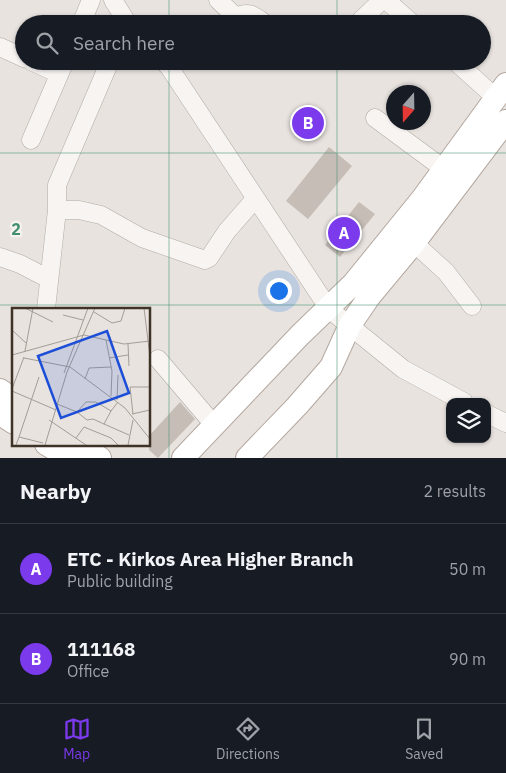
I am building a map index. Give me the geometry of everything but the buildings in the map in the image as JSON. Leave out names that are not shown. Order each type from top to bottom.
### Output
[{"type":"main road","points":[[183,458],[300,335],[353,284],[422,199],[501,91]]},
{"type":"main road","points":[[247,458],[331,367],[350,325],[506,121]]},
{"type":"main road","points":[[0,390],[12,399]]},
{"type":"main road","points":[[0,414],[12,422]]},
{"type":"main road","points":[[49,446],[68,458]]},
{"type":"main road","points":[[80,446],[100,458]]},
{"type":"street","points":[[85,15],[91,0]]},
{"type":"street","points":[[114,0],[122,15]]},
{"type":"street","points":[[218,0],[228,15]]},
{"type":"street","points":[[366,15],[382,0]]},
{"type":"street","points":[[386,0],[403,15]]},
{"type":"street","points":[[240,15],[248,13],[251,15]]},
{"type":"street","points":[[0,47],[15,54]]},
{"type":"street","points":[[31,140],[61,70]]},
{"type":"street","points":[[46,308],[57,210],[57,185],[106,70]]},
{"type":"street","points":[[174,70],[255,198],[329,309],[403,370],[456,398]]},
{"type":"street","points":[[469,70],[501,91]]},
{"type":"street","points":[[375,118],[444,169]]},
{"type":"street","points":[[57,210],[78,210],[101,214],[142,238],[205,260],[209,258],[226,231],[255,198]]},
{"type":"street","points":[[414,243],[446,272],[472,306]]},
{"type":"street","points":[[0,257],[20,264],[49,279]]},
{"type":"street","points":[[158,359],[215,426]]},
{"type":"street","points":[[491,416],[506,423]]},
{"type":"place","name":"111168","points":[[308,123]]},
{"type":"place","name":"ETC - Kirkos Area Higher Branch","points":[[344,233]]}]
